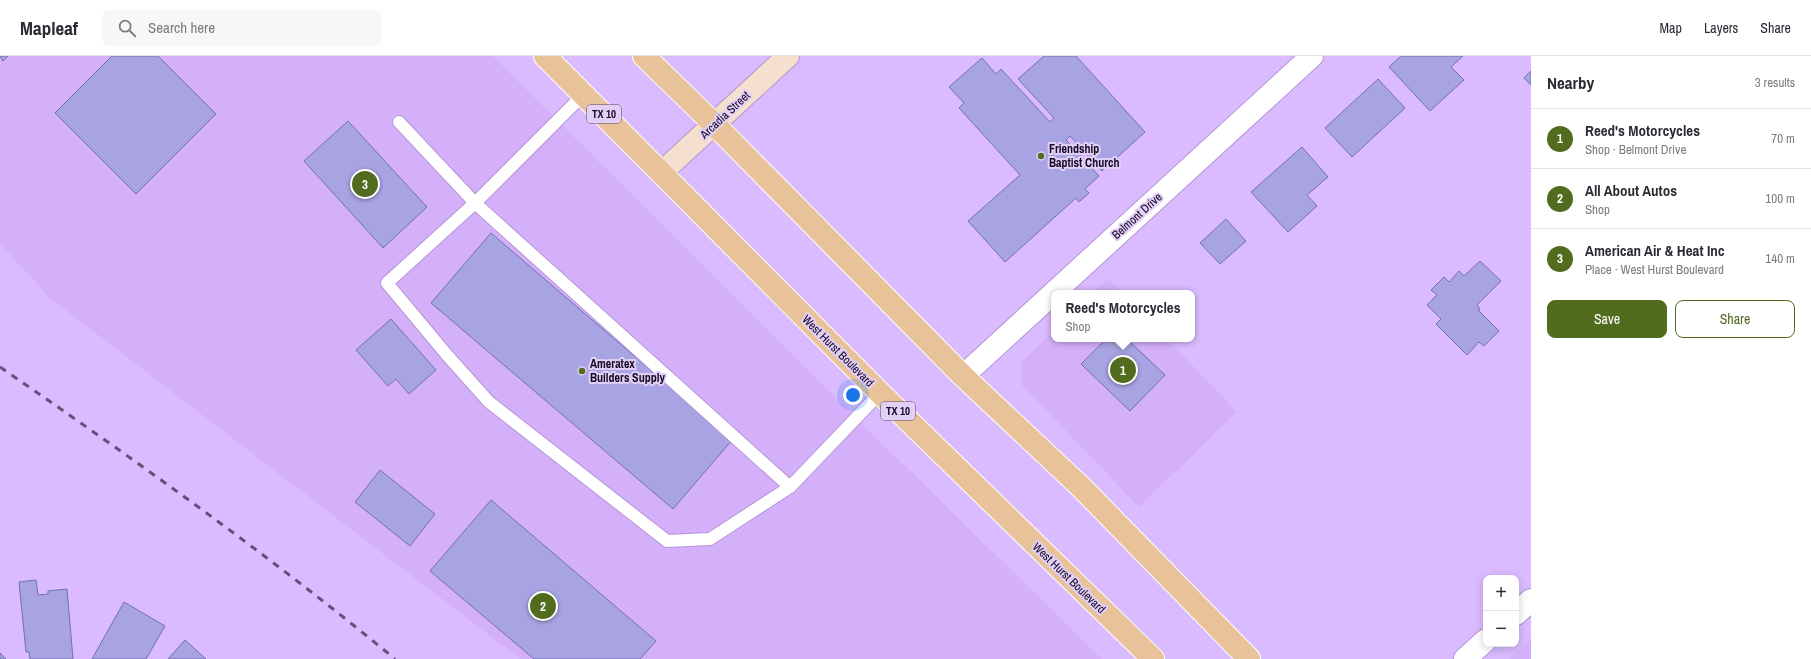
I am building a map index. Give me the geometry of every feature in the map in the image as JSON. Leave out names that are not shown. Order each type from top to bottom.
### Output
[{"type":"main road","name":"West Hurst Boulevard","points":[[544,56],[584,94],[880,393],[1153,659]]},
{"type":"main road","points":[[644,56],[714,124],[963,376],[1082,488],[1249,659]]},
{"type":"street","name":"Arcadia Street","points":[[661,173],[788,56]]},
{"type":"street","name":"Belmont Drive","points":[[1057,290],[1312,56]]},
{"type":"street","name":"Belmont Drive","points":[[963,376],[1051,295]]},
{"type":"street","points":[[1519,611],[1531,600]]},
{"type":"street","points":[[1465,659],[1483,643]]},
{"type":"lane","points":[[584,94],[475,203],[387,283],[447,355],[489,402],[667,541],[710,539],[790,487],[880,393]]},
{"type":"lane","points":[[399,122],[475,203],[790,487]]},
{"type":"shaded area","points":[[0,56],[493,56],[843,405],[1102,659],[520,659],[51,299],[0,244]]},
{"type":"shaded area","points":[[1108,278],[1119,290],[1096,290]]},
{"type":"shaded area","points":[[1051,334],[1051,342],[1170,342],[1237,412],[1139,507],[1021,384],[1021,363]]},
{"type":"shaded area","points":[[1531,639],[1531,659],[1510,659]]},
{"type":"building","points":[[0,56],[8,56],[3,61]]},
{"type":"building","points":[[112,56],[158,56],[216,114],[136,194],[55,113]]},
{"type":"building","name":"Friendship Baptist Church","points":[[1044,56],[1076,56],[1145,132],[1102,171],[1070,136],[1066,140],[1099,176],[1085,189],[1089,193],[1079,202],[1076,198],[1005,262],[968,221],[1020,175],[959,108],[964,103],[949,87],[982,58],[996,74],[1001,69],[1050,122],[1054,118],[1018,79]]},
{"type":"building","points":[[1401,56],[1463,56],[1451,67],[1464,80],[1430,111],[1389,67]]},
{"type":"building","points":[[1531,71],[1531,85],[1524,78]]},
{"type":"building","points":[[1378,79],[1405,108],[1352,157],[1325,128]]},
{"type":"building","points":[[348,121],[427,207],[383,248],[304,161]]},
{"type":"building","points":[[1302,147],[1328,177],[1307,195],[1317,206],[1288,232],[1251,192]]},
{"type":"building","points":[[1226,219],[1246,241],[1220,264],[1200,243]]},
{"type":"building","name":"Ameratex Builders Supply","points":[[491,233],[732,440],[673,509],[431,303]]},
{"type":"building","points":[[1480,261],[1501,281],[1477,305],[1480,309],[1478,310],[1499,331],[1484,346],[1479,342],[1467,355],[1436,324],[1441,319],[1427,305],[1437,295],[1431,290],[1444,277],[1449,282],[1459,271],[1464,276]]},
{"type":"building","points":[[391,319],[436,370],[409,394],[396,379],[388,386],[356,350]]},
{"type":"building","points":[[1103,342],[1130,342],[1165,375],[1130,411],[1081,364]]},
{"type":"building","points":[[380,470],[435,514],[410,546],[355,502]]},
{"type":"building","points":[[491,500],[656,641],[640,659],[534,659],[430,571]]},
{"type":"building","points":[[36,580],[38,595],[48,594],[48,591],[67,589],[73,659],[30,659],[29,652],[26,652],[19,582]]},
{"type":"building","points":[[124,602],[165,626],[146,659],[92,659]]},
{"type":"building","points":[[185,640],[206,659],[168,659]]},
{"type":"building","points":[[0,653],[6,659],[0,659]]},
{"type":"railway","points":[[0,367],[101,437],[250,545],[395,659]]},
{"type":"place","name":"Friendship Baptist Church","points":[[1041,156]]},
{"type":"place","name":"American Air & Heat Inc","points":[[365,184]]},
{"type":"place","name":"Reed's Motorcycles","points":[[1123,370]]},
{"type":"place","name":"Ameratex Builders Supply","points":[[582,371]]},
{"type":"place","name":"All About Autos","points":[[543,606]]}]
